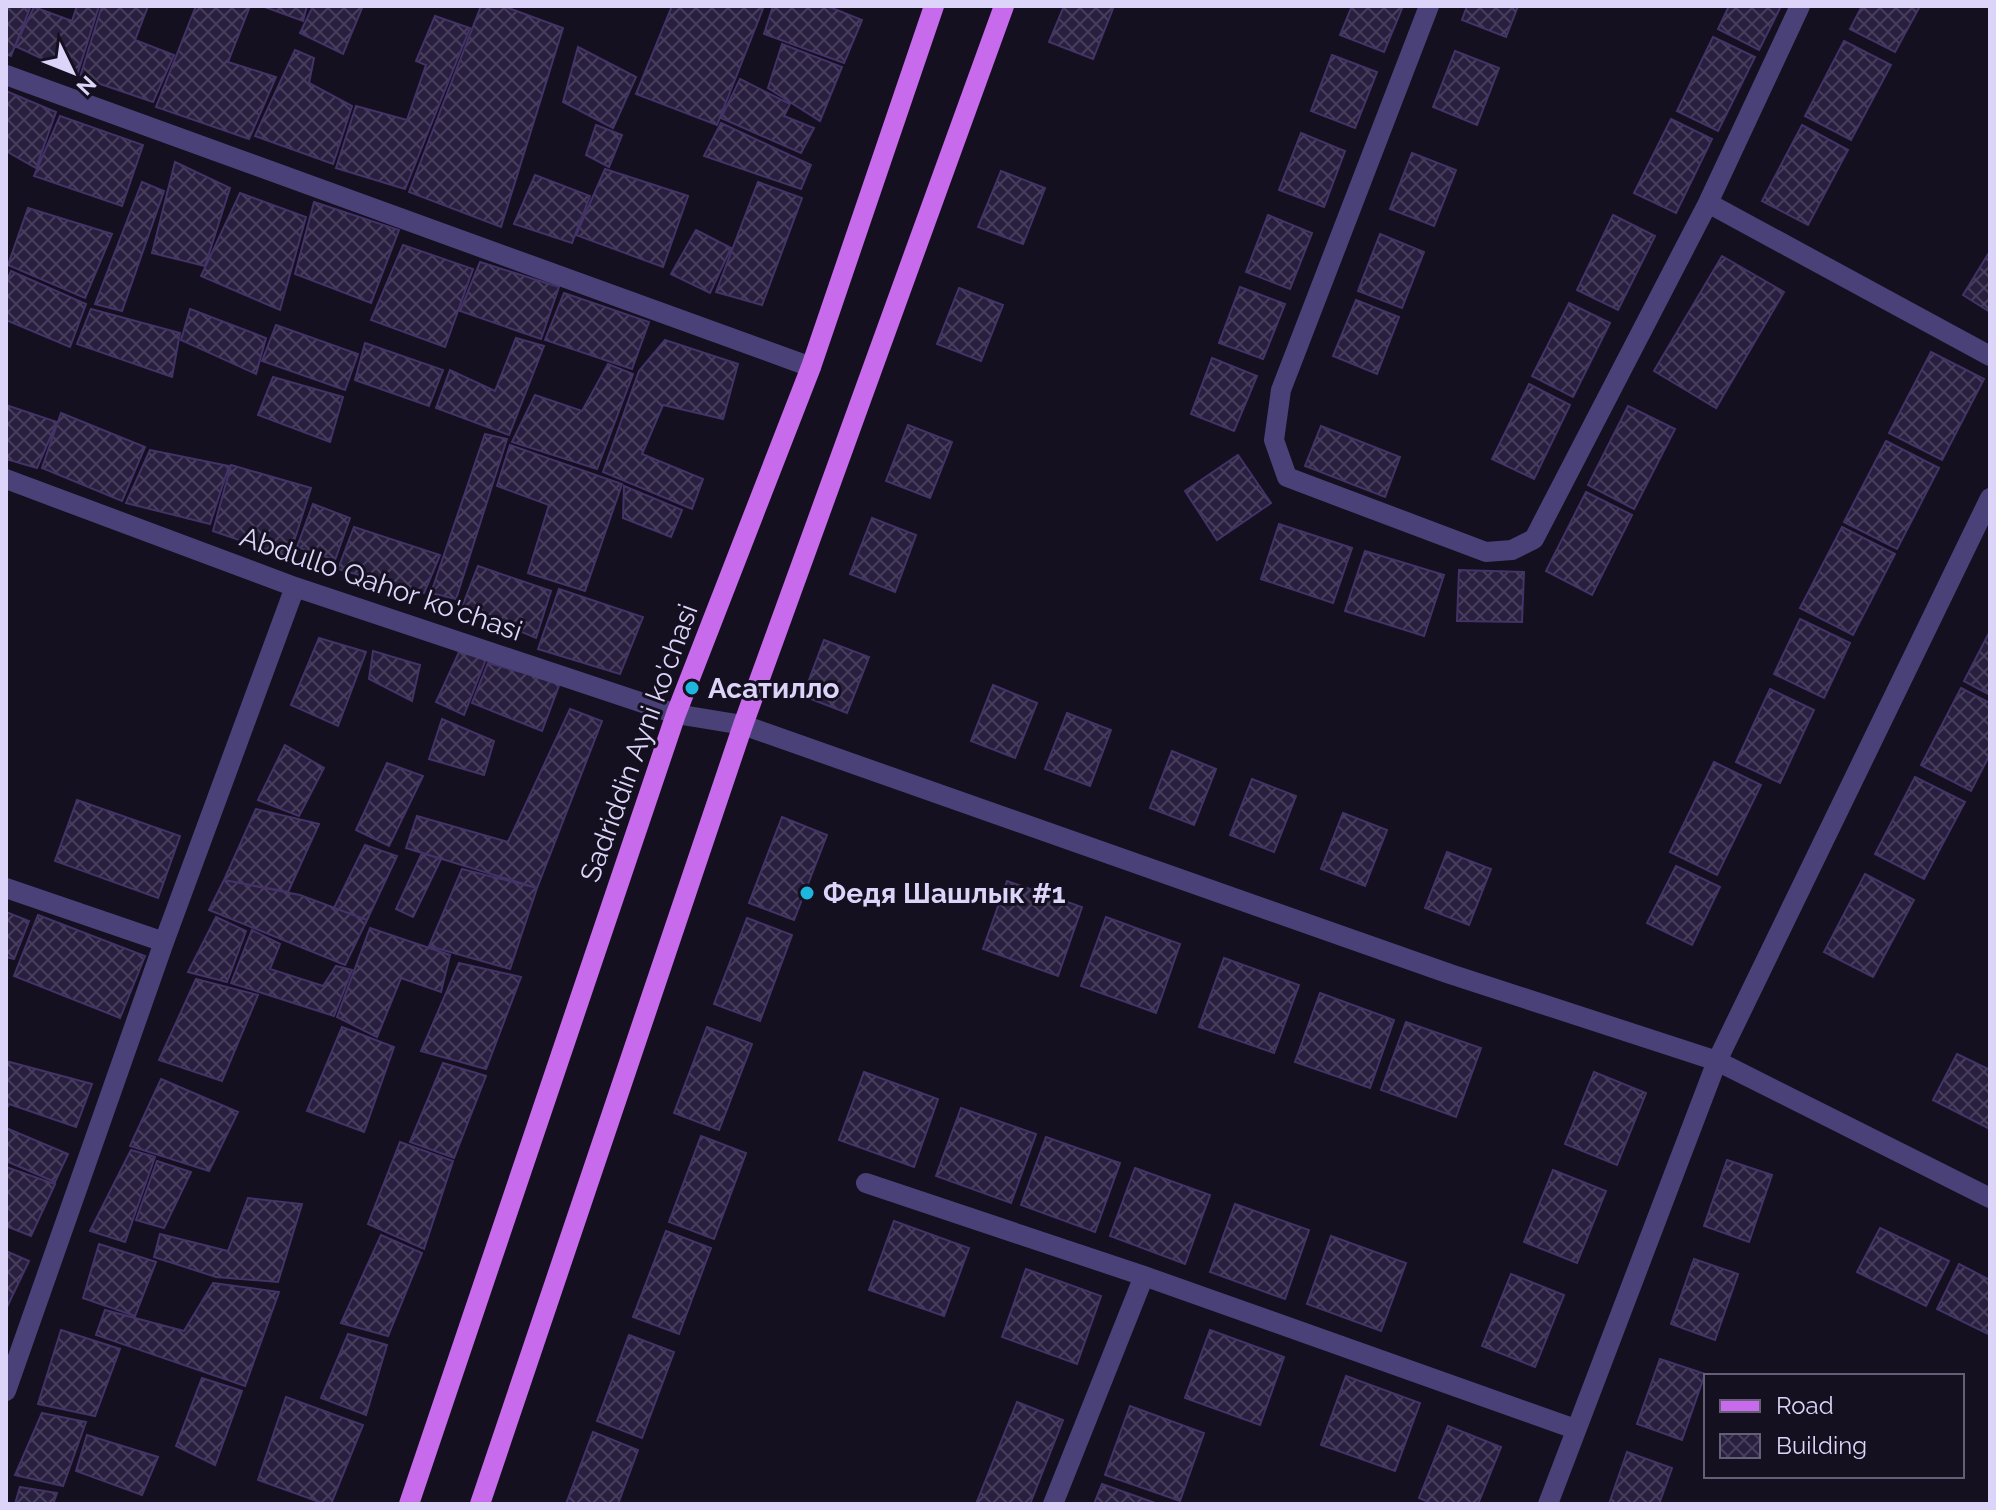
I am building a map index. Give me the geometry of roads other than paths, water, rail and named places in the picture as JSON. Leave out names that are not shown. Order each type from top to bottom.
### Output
[{"type":"main road","name":"Sadriddin Ayni ko'chasi","points":[[409,1504],[676,714],[811,367],[934,6]]},
{"type":"main road","points":[[480,1504],[743,725],[1004,6]]},
{"type":"street","points":[[1429,6],[1281,390],[1274,440],[1287,477],[1486,552],[1512,550],[1534,539],[1708,203],[1800,6]]},
{"type":"street","points":[[6,75],[811,367]]},
{"type":"street","points":[[1708,203],[1990,356]]},
{"type":"street","name":"Abdullo Qahor ko'chasi","points":[[6,479],[295,587],[676,714],[743,725],[1450,974],[1717,1061],[1990,1198]]},
{"type":"street","points":[[1548,1504],[1717,1061],[1990,498]]},
{"type":"street","points":[[6,1391],[164,942],[295,587]]},
{"type":"street","points":[[6,888],[164,942]]},
{"type":"street","points":[[866,1183],[1144,1276],[1575,1429]]},
{"type":"street","points":[[1053,1504],[1144,1276]]},
{"type":"place","name":"Асатилло","points":[[692,688]]},
{"type":"place","name":"Федя Шашлык #1","points":[[807,893]]}]
